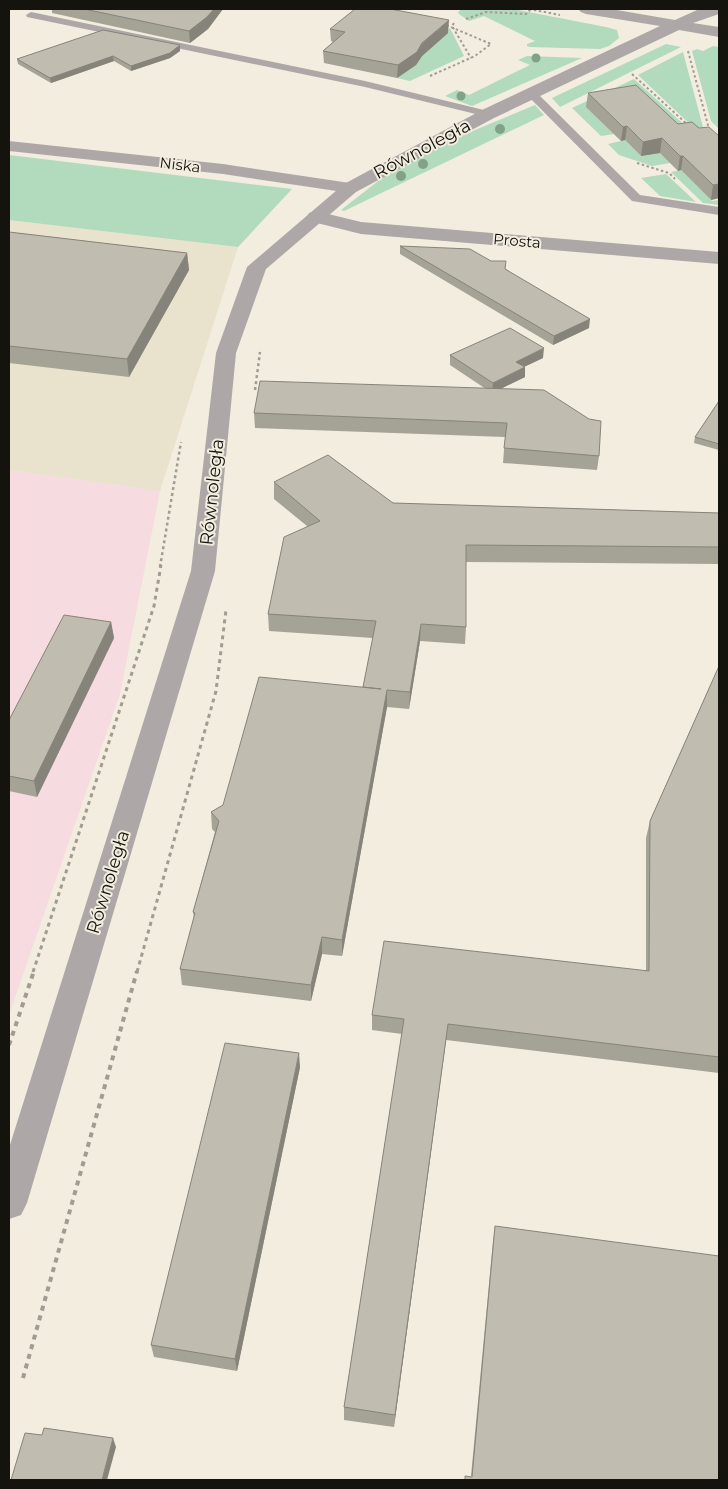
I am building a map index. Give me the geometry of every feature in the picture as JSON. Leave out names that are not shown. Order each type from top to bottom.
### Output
[{"type":"street","points":[[586,9],[697,14],[719,32]]},
{"type":"street","name":"Równoległa","points":[[9,1203],[203,571],[226,353],[257,267],[350,188],[488,114],[697,14]]},
{"type":"street","name":"Niska","points":[[9,146],[301,180],[350,188]]},
{"type":"street","name":"Prosta","points":[[316,217],[361,228],[719,258]]},
{"type":"lane","points":[[31,15],[244,57],[488,114]]},
{"type":"lane","points":[[532,94],[636,198],[719,211]]},
{"type":"path","points":[[466,19],[486,12],[526,14],[531,9]]},
{"type":"path","points":[[398,92],[471,58],[491,44],[452,26],[443,24]]},
{"type":"path","points":[[452,26],[471,58]]},
{"type":"path","points":[[687,47],[710,134]]},
{"type":"path","points":[[640,70],[632,74],[692,129]]},
{"type":"path","points":[[255,392],[261,344]]},
{"type":"path","points":[[9,1045],[154,606],[181,442]]},
{"type":"path","points":[[23,1378],[216,690],[227,604]]},
{"type":"shaded area","points":[[9,220],[238,247],[160,491],[9,470]]},
{"type":"shaded area","points":[[9,470],[160,491],[120,694],[9,1015]]},
{"type":"green space","points":[[462,9],[513,9],[617,30],[619,38],[609,46],[600,49],[530,47],[527,44],[535,41],[484,16],[469,21],[459,14],[458,12]]},
{"type":"green space","points":[[450,28],[464,56],[410,81],[397,78]]},
{"type":"green space","points":[[666,44],[681,47],[560,107],[552,98]]},
{"type":"green space","points":[[713,46],[719,47],[719,129],[711,121],[692,51],[697,49],[703,51]]},
{"type":"green space","points":[[683,52],[703,127],[694,128],[638,75]]},
{"type":"green space","points":[[527,56],[582,58],[472,106],[445,96],[457,90],[469,95],[530,65],[518,60]]},
{"type":"green space","points":[[634,79],[691,131],[587,107],[614,134],[601,136],[572,108]]},
{"type":"green space","points":[[535,105],[544,115],[344,211],[341,210],[391,171],[451,140]]},
{"type":"green space","points":[[625,140],[641,156],[666,152],[676,162],[652,166],[619,155],[608,144]]},
{"type":"green space","points":[[9,155],[292,189],[238,247],[9,220]]},
{"type":"green space","points":[[681,170],[712,201],[719,200],[719,205],[703,203],[671,172]]},
{"type":"green space","points":[[666,174],[696,202],[660,196],[641,178]]},
{"type":"building","points":[[84,9],[214,9],[189,31]]},
{"type":"building","points":[[355,9],[390,9],[449,20],[422,43],[417,52],[398,65],[323,51],[345,32],[330,29]]},
{"type":"building","points":[[103,30],[180,45],[170,53],[131,66],[113,56],[50,78],[17,59]]},
{"type":"building","points":[[636,85],[678,124],[692,122],[699,128],[709,127],[719,136],[719,184],[713,185],[662,138],[643,142],[627,126],[623,127],[588,93]]},
{"type":"building","points":[[9,232],[187,253],[127,359],[9,346]]},
{"type":"building","points":[[400,246],[470,249],[491,261],[506,261],[505,269],[590,319],[554,336]]},
{"type":"building","points":[[510,328],[544,348],[516,362],[525,367],[493,383],[450,355]]},
{"type":"building","points":[[260,381],[544,390],[589,419],[601,421],[599,456],[504,448],[507,423],[254,413]]},
{"type":"building","points":[[719,401],[719,444],[695,437]]},
{"type":"building","points":[[328,455],[393,503],[719,513],[719,547],[466,545],[466,627],[421,624],[410,692],[387,690],[342,940],[322,937],[311,985],[180,969],[195,913],[193,912],[219,821],[211,812],[223,805],[259,677],[381,689],[363,687],[376,621],[268,614],[284,537],[320,521],[274,482]]},
{"type":"building","points":[[64,615],[111,622],[34,781],[9,776],[9,720]]},
{"type":"building","points":[[719,666],[719,1057],[448,1024],[395,1415],[344,1407],[404,1019],[372,1015],[384,941],[649,971],[650,821]]},
{"type":"building","points":[[225,1043],[299,1053],[235,1359],[151,1345]]},
{"type":"building","points":[[495,1226],[719,1256],[719,1480],[465,1480],[465,1476],[472,1477]]},
{"type":"building","points":[[44,1428],[113,1438],[102,1480],[11,1480],[25,1433],[42,1435]]}]
